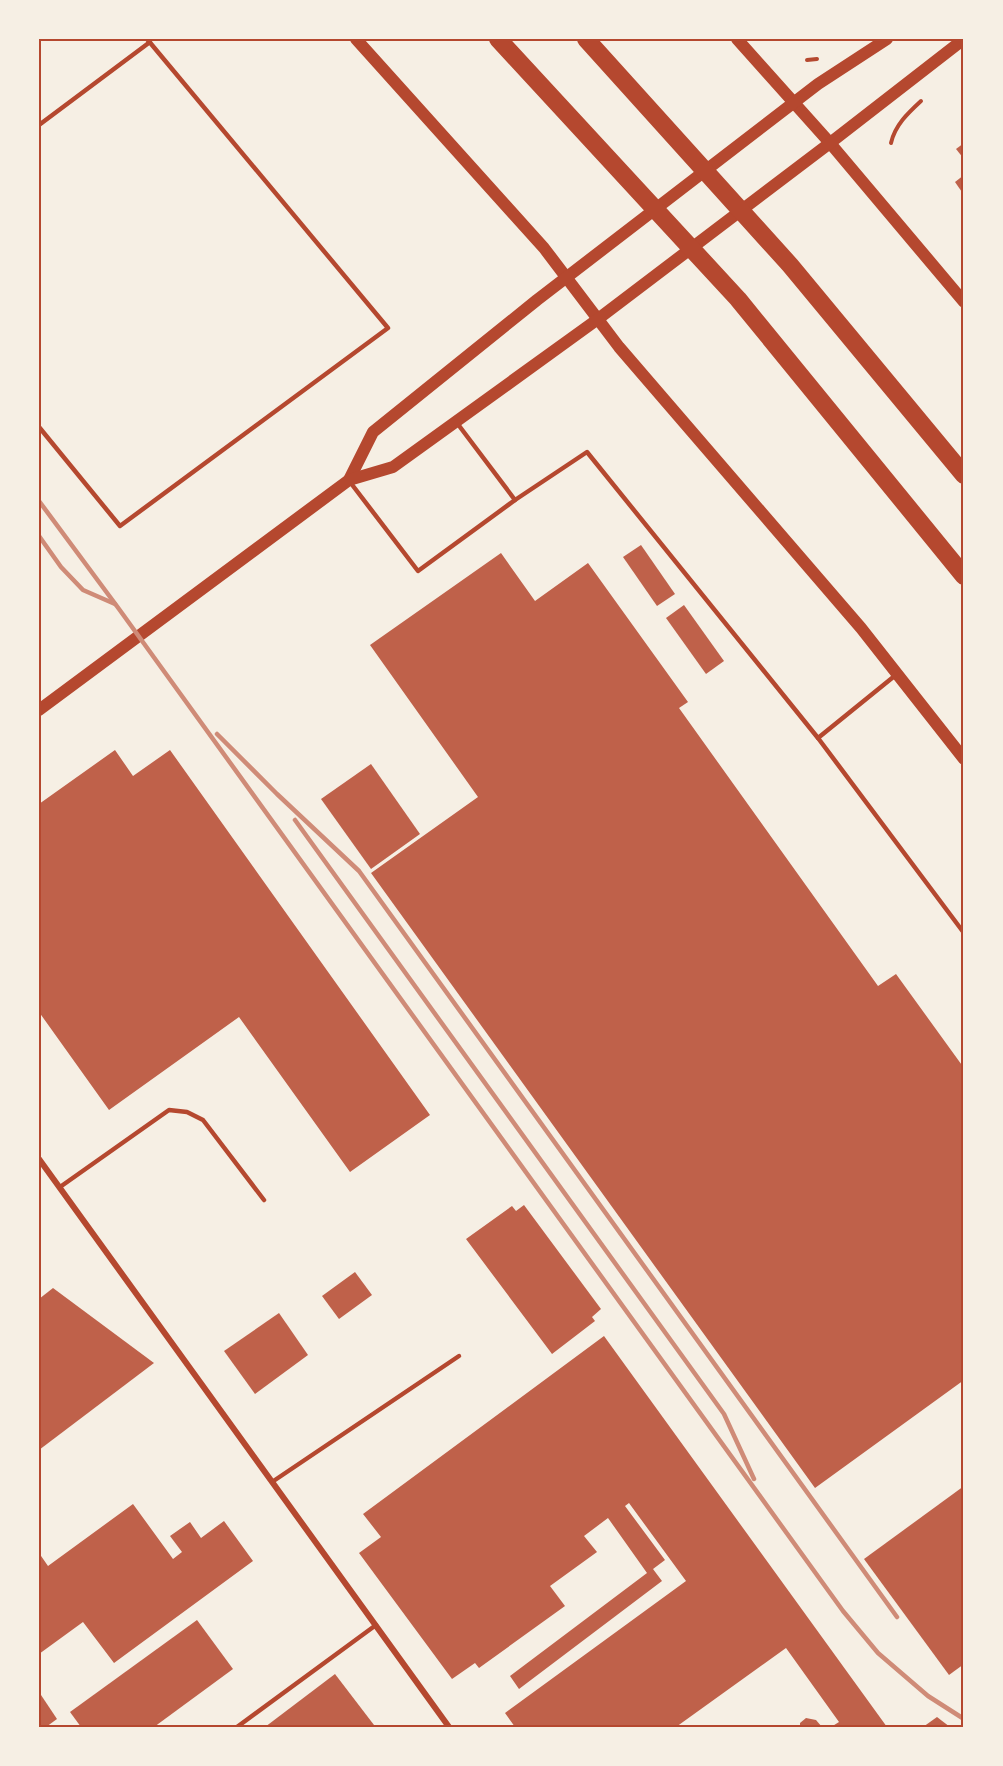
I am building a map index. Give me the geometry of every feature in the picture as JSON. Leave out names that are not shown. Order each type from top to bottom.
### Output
[{"type":"highway","points":[[498,39],[738,299],[964,576]]},
{"type":"highway","points":[[586,39],[790,265],[964,474]]},
{"type":"main road","points":[[356,39],[544,249],[620,347],[861,628],[964,759]]},
{"type":"main road","points":[[736,39],[830,143],[964,302]]},
{"type":"main road","points":[[349,480],[373,432],[566,277],[794,102],[887,39]]},
{"type":"main road","points":[[39,710],[349,480],[393,466],[598,318],[964,39]]},
{"type":"street","points":[[39,1159],[449,1727]]},
{"type":"lane","points":[[39,125],[149,41],[388,328],[120,526],[39,427]]},
{"type":"lane","points":[[455,421],[515,500]]},
{"type":"lane","points":[[349,480],[418,571],[515,500],[587,452],[818,738],[964,933]]},
{"type":"lane","points":[[818,738],[897,674]]},
{"type":"lane","points":[[60,1187],[169,1110],[187,1112],[203,1120],[264,1200]]},
{"type":"lane","points":[[272,1482],[459,1356]]},
{"type":"lane","points":[[237,1727],[376,1625]]},
{"type":"path","points":[[891,143],[904,116],[921,100]]},
{"type":"building","points":[[964,143],[964,159],[956,149]]},
{"type":"building","points":[[964,175],[964,195],[955,182]]},
{"type":"building","points":[[641,545],[675,594],[657,606],[623,557]]},
{"type":"building","points":[[501,553],[535,601],[588,563],[688,702],[679,708],[878,986],[896,974],[964,1068],[964,1380],[815,1488],[371,873],[478,797],[370,645]]},
{"type":"building","points":[[684,605],[724,661],[706,674],[666,618]]},
{"type":"building","points":[[115,750],[133,776],[170,750],[430,1115],[350,1172],[239,1017],[109,1110],[39,1012],[39,804]]},
{"type":"building","points":[[371,764],[420,834],[371,869],[321,799]]},
{"type":"building","points":[[524,1205],[601,1309],[592,1317],[595,1321],[552,1354],[466,1239],[512,1206],[516,1211]]},
{"type":"building","points":[[355,1272],[372,1295],[339,1319],[322,1296]]},
{"type":"building","points":[[53,1288],[154,1363],[39,1450],[39,1299]]},
{"type":"building","points":[[279,1313],[308,1355],[255,1394],[224,1351]]},
{"type":"building","points":[[604,1336],[887,1727],[831,1727],[839,1722],[786,1648],[676,1727],[515,1727],[505,1713],[686,1581],[629,1503],[625,1506],[665,1560],[653,1569],[662,1581],[519,1689],[510,1676],[647,1573],[608,1518],[584,1536],[597,1552],[550,1586],[565,1606],[479,1668],[475,1663],[452,1679],[359,1553],[381,1537],[363,1514]]},
{"type":"building","points":[[964,1486],[964,1664],[949,1675],[864,1559]]},
{"type":"building","points":[[133,1504],[173,1559],[182,1552],[170,1536],[190,1522],[201,1538],[224,1521],[253,1561],[114,1663],[83,1622],[39,1654],[39,1553],[48,1566]]},
{"type":"building","points":[[197,1620],[233,1669],[154,1727],[81,1727],[70,1712]]},
{"type":"building","points":[[335,1674],[374,1725],[371,1727],[265,1727]]},
{"type":"building","points":[[39,1692],[57,1719],[46,1727],[39,1727]]},
{"type":"building","points":[[937,1717],[950,1727],[923,1727]]},
{"type":"building","points":[[806,1718],[816,1720],[822,1727],[800,1727],[800,1723]]},
{"type":"railway","points":[[39,501],[843,1611],[878,1653],[928,1696],[964,1719]]},
{"type":"railway","points":[[39,536],[61,567],[83,590],[115,604]]},
{"type":"railway","points":[[217,734],[359,871],[897,1617]]},
{"type":"railway","points":[[295,820],[724,1414],[754,1479]]}]
